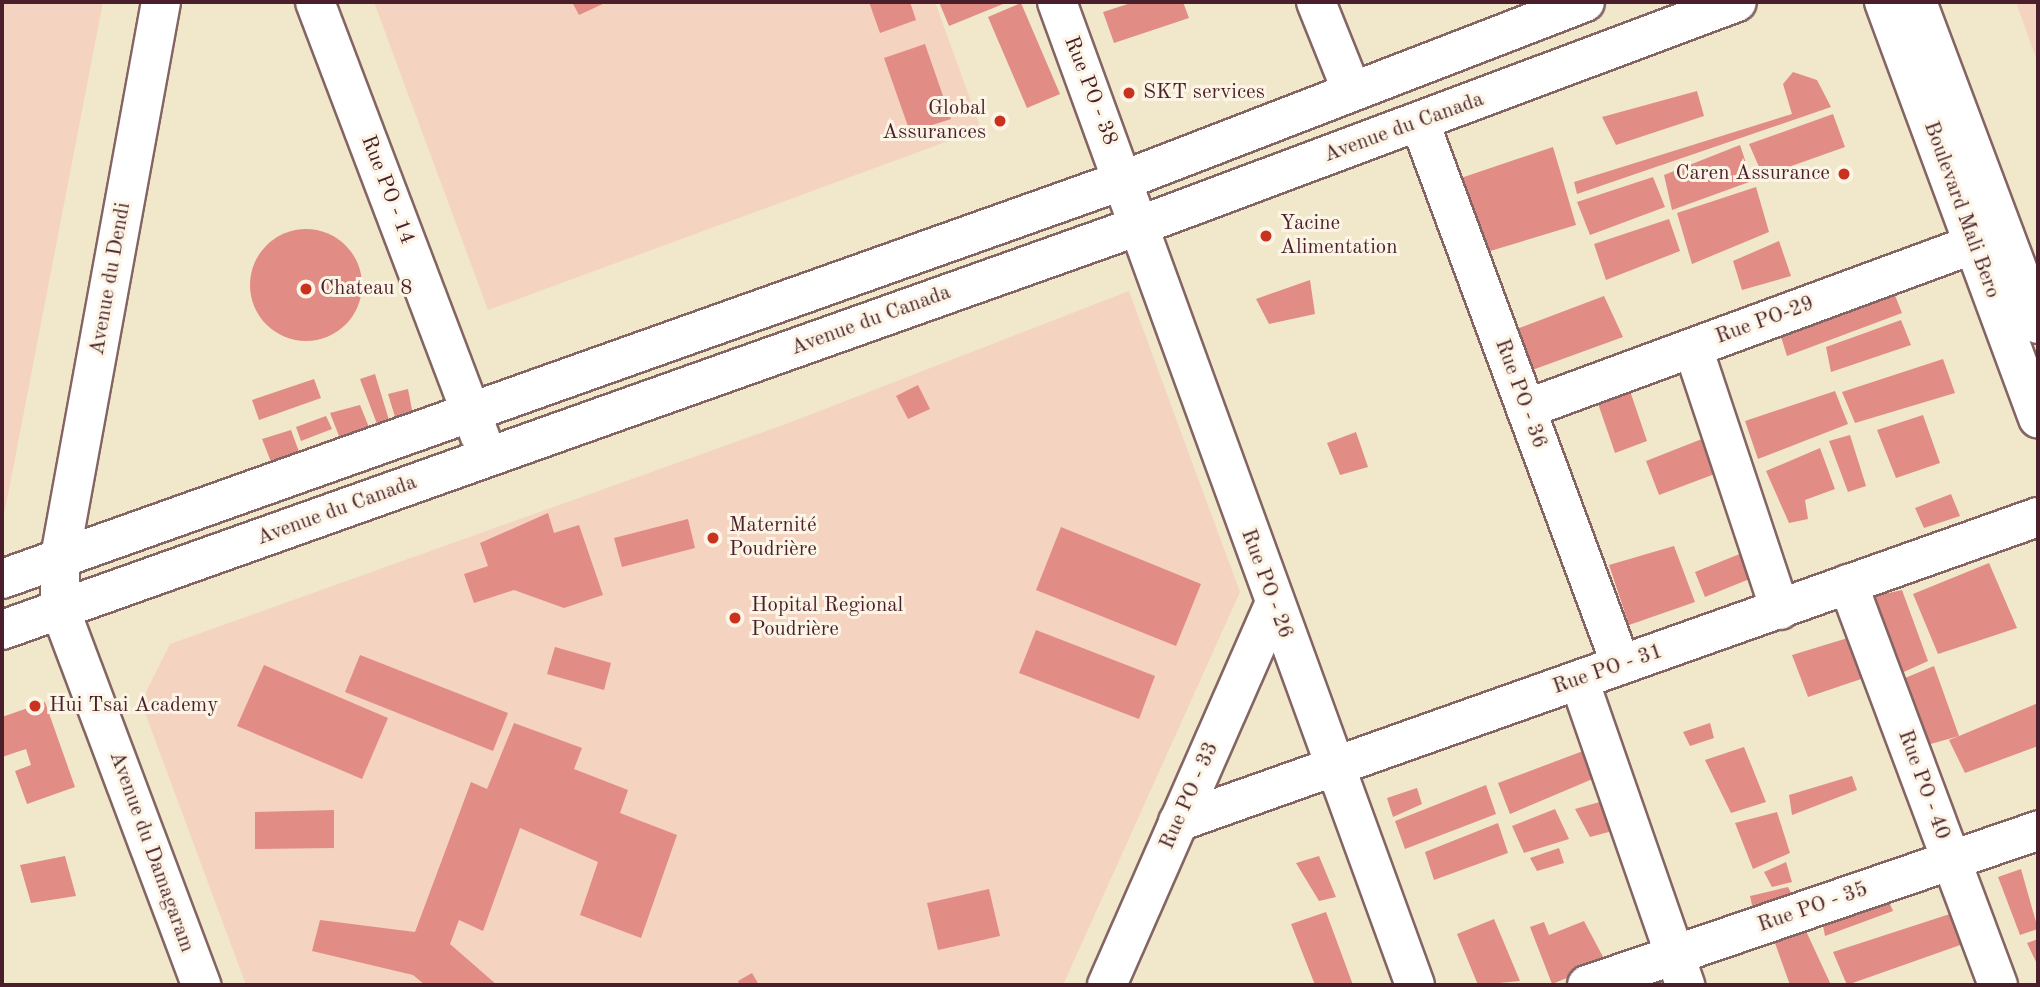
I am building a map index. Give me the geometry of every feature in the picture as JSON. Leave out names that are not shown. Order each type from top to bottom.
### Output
[{"type":"street","name":"Avenue du Dendi","points":[[60,557],[161,2]]},
{"type":"street","name":"Rue PO - 14","points":[[315,2],[473,413],[486,458]]},
{"type":"street","name":"Rue PO - 38","points":[[1057,2],[1124,180]]},
{"type":"street","points":[[1316,2],[1351,89]]},
{"type":"street","points":[[2,579],[1124,180],[1351,89],[1585,2]]},
{"type":"street","name":"Boulevard Mali Bero","points":[[1884,2],[1989,239],[2038,324]]},
{"type":"street","name":"Boulevard Mali Bero","points":[[1917,2],[1989,239],[2038,418]]},
{"type":"street","name":"Avenue du Canada","points":[[2,630],[1141,225],[1420,123],[1727,4]]},
{"type":"street","name":"Rue PO - 36","points":[[1420,123],[1620,665]]},
{"type":"street","name":"Rue PO - 26","points":[[1124,180],[1273,607],[1336,766],[1415,985]]},
{"type":"street","name":"Rue PO-29","points":[[1526,410],[1989,239]]},
{"type":"street","points":[[1693,348],[1780,610]]},
{"type":"street","name":"Rue PO - 31","points":[[1178,822],[2038,517]]},
{"type":"street","points":[[2,547],[60,557]]},
{"type":"street","name":"Avenue du Damagaram","points":[[60,557],[60,609],[201,985]]},
{"type":"street","name":"Rue PO - 40","points":[[1848,584],[1998,985]]},
{"type":"street","name":"Rue PO - 33","points":[[1107,985],[1273,607]]},
{"type":"street","points":[[1579,680],[1680,970]]},
{"type":"street","name":"Rue PO - 35","points":[[1587,985],[1680,970],[1951,861],[2038,831]]},
{"type":"shaded area","points":[[2,2],[103,2],[4,515],[2,515]]},
{"type":"shaded area","points":[[374,2],[935,2],[981,129],[488,310]]},
{"type":"shaded area","points":[[2016,2],[2038,2],[2038,64]]},
{"type":"shaded area","name":"Hopital Regional Poudrière","points":[[1129,291],[1240,592],[1063,985],[246,985],[141,702],[170,644],[786,424]]},
{"type":"building","points":[[572,2],[607,2],[579,15]]},
{"type":"building","points":[[869,2],[910,2],[916,20],[880,33]]},
{"type":"building","points":[[939,2],[1008,2],[949,26]]},
{"type":"building","points":[[1134,2],[1183,2],[1189,18],[1114,43],[1103,12]]},
{"type":"building","points":[[1021,3],[1060,94],[1027,108],[988,17]]},
{"type":"building","points":[[925,44],[951,119],[910,132],[884,58]]},
{"type":"building","points":[[1793,72],[1817,80],[1831,107],[1577,194],[1574,182],[1792,114],[1783,84]]},
{"type":"building","points":[[1697,91],[1704,116],[1616,145],[1602,117]]},
{"type":"building","points":[[1833,114],[1845,147],[1763,176],[1749,144]]},
{"type":"building","points":[[1740,145],[1752,181],[1672,210],[1664,175]]},
{"type":"building","points":[[1553,147],[1576,225],[1487,252],[1458,179]]},
{"type":"building","points":[[1653,177],[1665,207],[1590,235],[1577,202]]},
{"type":"building","points":[[1756,187],[1769,232],[1692,264],[1677,213]]},
{"type":"building","points":[[1669,219],[1680,251],[1606,280],[1594,244]]},
{"type":"building","name":"Chateau 8","points":[[306,229],[328,233],[346,245],[358,263],[362,285],[358,307],[346,325],[328,337],[306,341],[284,337],[266,325],[254,307],[250,285],[254,263],[266,245],[284,233]]},
{"type":"building","points":[[1779,241],[1791,276],[1742,290],[1733,261]]},
{"type":"building","points":[[1310,280],[1315,314],[1269,324],[1256,299]]},
{"type":"building","points":[[1890,283],[1902,313],[1787,356],[1777,324]]},
{"type":"building","points":[[1604,296],[1623,337],[1521,374],[1506,333]]},
{"type":"building","points":[[1901,320],[1911,345],[1831,372],[1826,347]]},
{"type":"building","points":[[1943,359],[1955,393],[1855,423],[1842,392]]},
{"type":"building","points":[[375,374],[389,420],[377,424],[360,379]]},
{"type":"building","points":[[314,379],[321,398],[259,420],[252,400]]},
{"type":"building","points":[[1626,379],[1647,441],[1615,453],[1594,392]]},
{"type":"building","points":[[918,385],[930,409],[908,419],[896,396]]},
{"type":"building","points":[[408,389],[413,415],[396,420],[388,394]]},
{"type":"building","points":[[1835,391],[1848,424],[1758,459],[1745,421]]},
{"type":"building","points":[[360,405],[371,432],[341,441],[330,413]]},
{"type":"building","points":[[1923,415],[1940,463],[1896,478],[1877,430]]},
{"type":"building","points":[[326,416],[332,429],[301,441],[296,427]]},
{"type":"building","points":[[291,430],[301,457],[273,467],[262,439]]},
{"type":"building","points":[[1356,432],[1368,467],[1340,475],[1327,443]]},
{"type":"building","points":[[1850,435],[1866,486],[1848,492],[1829,441]]},
{"type":"building","points":[[1707,437],[1720,472],[1659,495],[1646,461]]},
{"type":"building","points":[[1820,448],[1835,489],[1805,500],[1808,519],[1789,523],[1766,471]]},
{"type":"building","points":[[1951,494],[1960,516],[1924,528],[1915,508]]},
{"type":"building","points":[[548,513],[554,533],[579,525],[603,595],[564,608],[514,590],[474,603],[464,574],[488,566],[480,543]]},
{"type":"building","points":[[688,519],[695,548],[622,567],[614,538]]},
{"type":"building","points":[[1061,527],[1201,584],[1176,646],[1036,590]]},
{"type":"building","points":[[1674,546],[1695,602],[1629,625],[1609,565]]},
{"type":"building","points":[[1747,551],[1757,576],[1705,597],[1695,572]]},
{"type":"building","points":[[1989,563],[2017,628],[1938,654],[1913,594]]},
{"type":"building","points":[[1902,590],[1928,661],[1895,676],[1866,598]]},
{"type":"building","points":[[1036,630],[1155,676],[1139,719],[1019,673]]},
{"type":"building","points":[[1851,637],[1867,677],[1808,697],[1792,655]]},
{"type":"building","points":[[555,647],[611,663],[604,690],[547,674]]},
{"type":"building","points":[[360,655],[508,713],[493,751],[345,692]]},
{"type":"building","points":[[264,665],[388,718],[362,779],[237,726]]},
{"type":"building","points":[[1934,666],[1959,736],[1927,745],[1905,678]]},
{"type":"building","points":[[45,702],[75,787],[27,804],[15,771],[31,765],[26,749],[2,757],[2,717]]},
{"type":"building","points":[[2038,703],[2038,746],[1965,773],[1949,740]]},
{"type":"building","points":[[514,723],[582,748],[574,769],[628,790],[620,813],[677,835],[641,938],[580,915],[598,862],[520,828],[483,931],[459,920],[450,944],[497,985],[425,985],[413,975],[312,951],[320,920],[415,932],[471,782],[487,789]]},
{"type":"building","points":[[1710,723],[1714,738],[1690,746],[1683,732]]},
{"type":"building","points":[[1744,747],[1766,802],[1731,813],[1705,760]]},
{"type":"building","points":[[1583,751],[1595,778],[1510,814],[1498,783]]},
{"type":"building","points":[[1852,776],[1857,790],[1792,815],[1789,795]]},
{"type":"building","points":[[1486,785],[1496,814],[1405,849],[1395,821]]},
{"type":"building","points":[[1417,788],[1422,804],[1393,817],[1387,798]]},
{"type":"building","points":[[1610,799],[1620,829],[1590,837],[1575,809]]},
{"type":"building","points":[[1555,809],[1569,839],[1524,853],[1512,826]]},
{"type":"building","points":[[334,810],[334,848],[255,849],[255,812]]},
{"type":"building","points":[[1777,812],[1790,853],[1753,869],[1735,823]]},
{"type":"building","points":[[1498,823],[1508,853],[1434,880],[1425,852]]},
{"type":"building","points":[[1559,848],[1564,863],[1537,871],[1530,858]]},
{"type":"building","points":[[65,856],[76,896],[31,903],[20,865]]},
{"type":"building","points":[[1319,856],[1336,897],[1319,901],[1296,863]]},
{"type":"building","points":[[1786,862],[1792,882],[1772,887],[1764,872]]},
{"type":"building","points":[[2021,869],[2038,929],[2020,935],[1998,877]]},
{"type":"building","points":[[1788,887],[1797,904],[1755,918],[1750,896]]},
{"type":"building","points":[[989,889],[1000,936],[938,950],[927,903]]},
{"type":"building","points":[[1885,892],[1893,911],[1825,936],[1821,915]]},
{"type":"building","points":[[1326,912],[1353,985],[1315,985],[1291,924]]},
{"type":"building","points":[[1956,912],[1966,943],[1847,985],[1833,952]]},
{"type":"building","points":[[1494,919],[1520,981],[1478,985],[1457,934]]},
{"type":"building","points":[[1584,921],[1610,970],[1592,968],[1552,984],[1530,927],[1544,922],[1549,935]]},
{"type":"building","points":[[1806,931],[1831,985],[1790,985],[1775,943]]},
{"type":"building","points":[[2038,939],[2038,966],[2027,943]]},
{"type":"building","points":[[752,973],[759,985],[740,985],[738,981]]},
{"type":"place","name":"SKT services","points":[[1129,93]]},
{"type":"place","name":"Global Assurances","points":[[1000,121]]},
{"type":"place","name":"Caren Assurance","points":[[1844,174]]},
{"type":"place","name":"Yacine Alimentation","points":[[1266,236]]},
{"type":"place","name":"Chateau 8","points":[[306,289]]},
{"type":"place","name":"Maternité Poudrière","points":[[713,538]]},
{"type":"place","name":"Hopital Regional Poudrière","points":[[735,618]]},
{"type":"place","name":"Hui Tsai Academy","points":[[35,706]]}]
